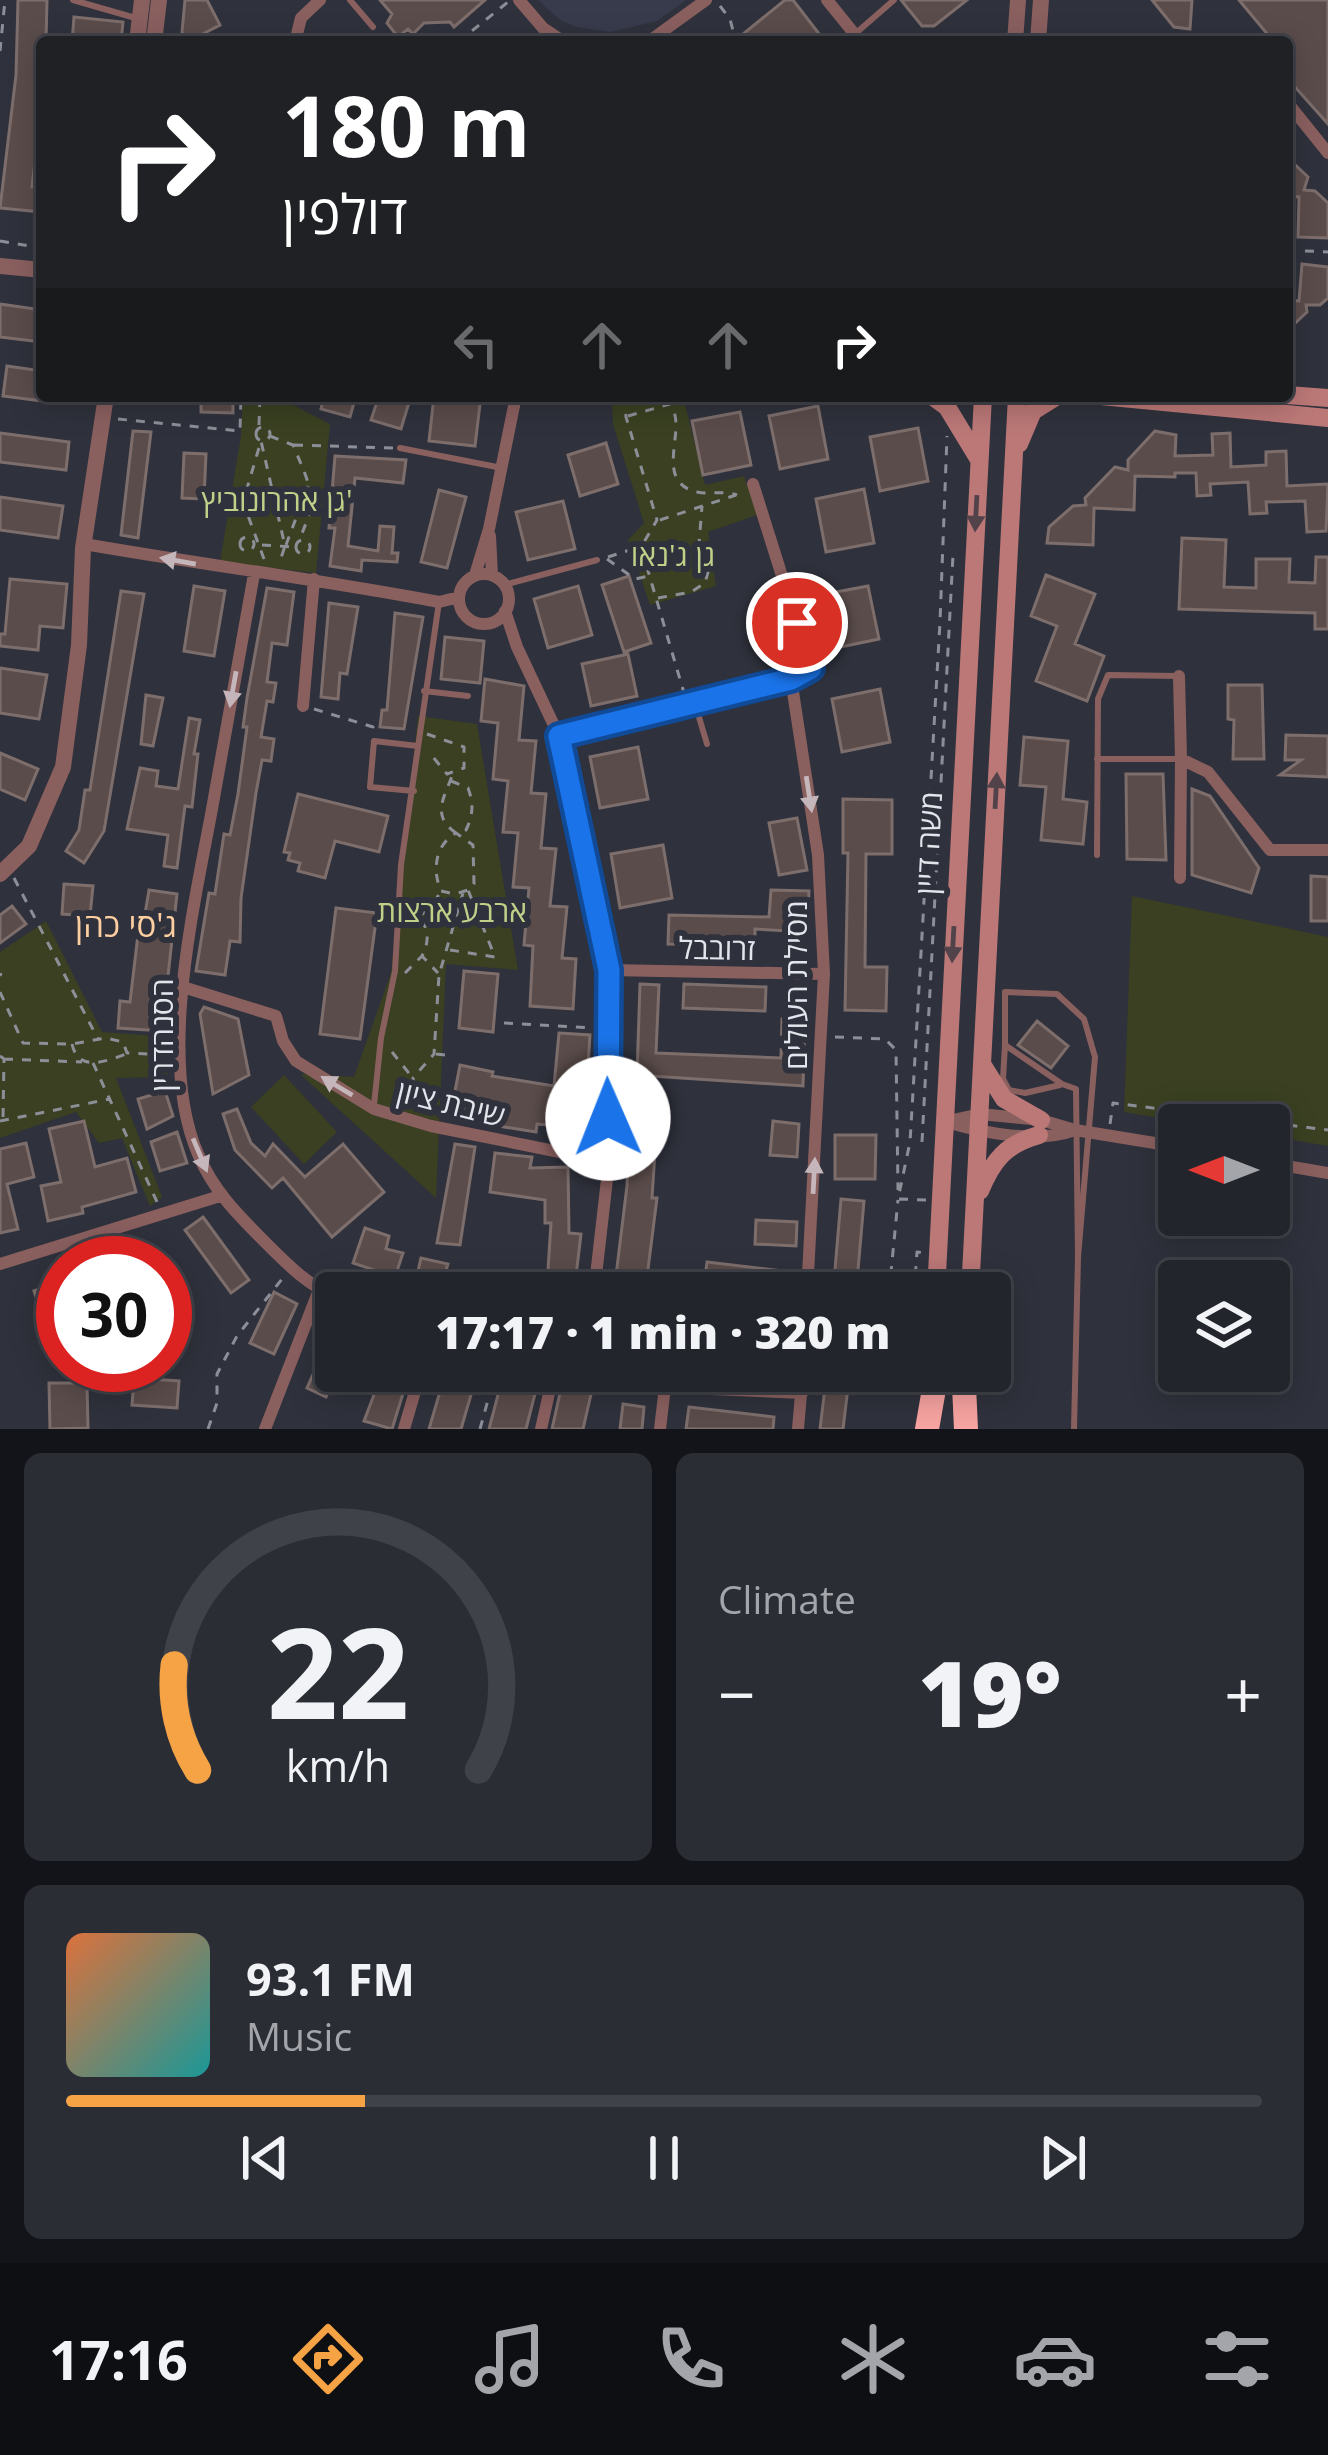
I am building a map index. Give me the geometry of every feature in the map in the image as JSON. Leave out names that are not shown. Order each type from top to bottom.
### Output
[{"type":"highway","points":[[929,1429],[933,1392]]},
{"type":"highway","points":[[964,1429],[965,1392]]},
{"type":"main road","points":[[1318,398],[1328,385]]},
{"type":"main road","points":[[940,402],[978,458]]},
{"type":"main road","name":"משה דיין","points":[[937,1272],[983,402]]},
{"type":"main road","points":[[971,1272],[1012,459],[1021,402]]},
{"type":"main road","points":[[1012,459],[1034,411],[1048,402]]},
{"type":"main road","points":[[1163,402],[1328,418]]},
{"type":"main road","points":[[976,1201],[999,1155],[1040,1128],[1004,1099],[982,1064]]},
{"type":"street","points":[[155,36],[159,0]]},
{"type":"street","points":[[514,0],[555,36]]},
{"type":"street","points":[[656,36],[706,0]]},
{"type":"street","points":[[827,0],[856,36]]},
{"type":"street","points":[[1015,36],[1018,0]]},
{"type":"street","points":[[1038,36],[1040,0]]},
{"type":"street","points":[[296,36],[314,2]]},
{"type":"street","points":[[1293,109],[1328,153]]},
{"type":"street","points":[[0,266],[36,270]]},
{"type":"street","points":[[0,276],[36,280]]},
{"type":"street","points":[[4,870],[29,847],[63,767],[105,402]]},
{"type":"street","points":[[475,575],[515,402]]},
{"type":"street","name":"מסילת העולים","points":[[754,484],[811,668],[791,679],[818,855],[824,974],[808,1272]]},
{"type":"street","points":[[489,529],[492,575]]},
{"type":"street","points":[[86,547],[439,602],[459,597]]},
{"type":"street","name":"הסנהדרין","points":[[265,574],[188,937],[180,1056],[184,1104],[196,1151],[220,1196],[315,1287]]},
{"type":"street","points":[[459,597],[475,575],[492,575],[505,585],[505,611],[517,647],[559,736],[609,970],[609,1162],[596,1272]]},
{"type":"street","points":[[303,706],[314,579]]},
{"type":"street","points":[[459,597],[470,619],[489,623],[517,647]]},
{"type":"street","points":[[489,623],[505,611]]},
{"type":"street","points":[[1179,676],[1180,878]]},
{"type":"street","points":[[559,736],[791,679]]},
{"type":"street","points":[[1181,758],[1208,772],[1270,850],[1328,850]]},
{"type":"street","name":"זרובבל","points":[[609,970],[824,974]]},
{"type":"street","name":"שיבת ציון","points":[[183,987],[277,1016],[283,1041],[296,1061],[374,1108],[431,1126],[609,1162]]},
{"type":"street","points":[[944,1121],[1040,1128],[1059,1122],[1081,1131],[1158,1143]]},
{"type":"street","points":[[1290,1166],[1328,1173]]},
{"type":"street","points":[[0,1264],[220,1196]]},
{"type":"street","points":[[266,1429],[315,1300]]},
{"type":"street","points":[[404,1429],[415,1392]]},
{"type":"street","points":[[541,1429],[549,1392]]},
{"type":"street","points":[[660,1429],[664,1392]]},
{"type":"street","points":[[779,1392],[802,1393],[798,1429]]},
{"type":"lane","points":[[74,0],[141,9]]},
{"type":"lane","points":[[350,0],[373,27]]},
{"type":"lane","points":[[860,36],[894,0]]},
{"type":"lane","points":[[400,448],[502,468]]},
{"type":"lane","points":[[505,585],[597,560]]},
{"type":"lane","points":[[374,1108],[381,1038],[395,970],[401,865],[439,602]]},
{"type":"lane","points":[[1097,855],[1098,699],[1108,675],[1179,676]]},
{"type":"lane","points":[[424,691],[468,696]]},
{"type":"lane","points":[[692,705],[706,744]]},
{"type":"lane","points":[[414,791],[370,787],[374,741],[419,739]]},
{"type":"lane","points":[[1097,759],[1181,758]]},
{"type":"lane","points":[[1062,1084],[1024,1093],[1010,1090],[1003,1079],[1005,992],[1057,994],[1084,1019],[1095,1057],[1081,1131]]},
{"type":"lane","points":[[1006,1045],[1076,1089],[1081,1131],[1074,1429]]},
{"type":"path","points":[[0,51],[4,0]]},
{"type":"path","points":[[466,36],[514,0]]},
{"type":"path","points":[[716,0],[734,36]]},
{"type":"path","points":[[0,242],[36,247]]},
{"type":"path","points":[[1293,250],[1328,252]]},
{"type":"path","points":[[240,431],[241,402]]},
{"type":"path","points":[[259,402],[257,430],[285,546]]},
{"type":"path","points":[[625,402],[658,520]]},
{"type":"path","points":[[898,1199],[910,1142],[940,622],[940,402]]},
{"type":"path","points":[[626,417],[670,404],[676,426],[671,468],[676,477],[700,493],[723,490],[737,495],[658,520],[641,547],[606,558],[635,579],[649,576]]},
{"type":"path","points":[[104,418],[269,430],[270,436]]},
{"type":"path","points":[[265,574],[262,545],[243,502],[261,441],[270,436]]},
{"type":"path","points":[[270,436],[292,445],[400,448]]},
{"type":"path","points":[[254,544],[297,544],[312,512],[309,483],[292,445]]},
{"type":"path","points":[[265,574],[285,546],[309,483]]},
{"type":"path","points":[[656,599],[705,584],[711,561],[699,544],[702,506]]},
{"type":"path","points":[[641,547],[692,705]]},
{"type":"path","points":[[922,1142],[953,554]]},
{"type":"path","points":[[303,706],[373,727],[374,741]]},
{"type":"path","points":[[419,739],[451,778],[468,788],[473,800],[466,830],[447,838],[439,853],[434,875],[441,891]]},
{"type":"path","points":[[413,1078],[434,1054],[439,975],[465,891],[474,884],[473,845],[445,825],[440,811],[451,778],[464,768],[464,747],[419,739]]},
{"type":"path","points":[[4,870],[98,1039]]},
{"type":"path","points":[[441,891],[465,891]]},
{"type":"path","points":[[419,916],[441,891]]},
{"type":"path","points":[[465,891],[495,957]]},
{"type":"path","points":[[406,970],[428,945],[428,929],[411,905]]},
{"type":"path","points":[[449,950],[502,958]]},
{"type":"path","points":[[422,956],[439,975]]},
{"type":"path","points":[[0,992],[23,1043],[72,1044],[98,1039],[123,1042],[128,1054]]},
{"type":"path","points":[[504,1023],[607,1028]]},
{"type":"path","points":[[821,1037],[885,1039],[896,1049],[898,1199],[891,1272]]},
{"type":"path","points":[[381,1038],[413,1078],[414,1086]]},
{"type":"path","points":[[72,1044],[74,1056],[82,1062]]},
{"type":"path","points":[[111,1099],[1,1121],[2,1058],[93,1063],[128,1054],[164,1054]]},
{"type":"path","points":[[434,1054],[454,1056]]},
{"type":"path","points":[[93,1063],[160,1211]]},
{"type":"path","points":[[1109,1135],[1113,1103],[1328,1130]]},
{"type":"path","points":[[898,1199],[940,1201]]},
{"type":"path","points":[[916,1272],[917,1252],[938,1254]]},
{"type":"path","points":[[208,1429],[217,1403],[217,1374],[237,1336],[291,1268]]},
{"type":"path","points":[[480,1429],[490,1392]]},
{"type":"shaded area","points":[[538,0],[686,0],[657,21],[611,32],[560,20]]},
{"type":"green space","name":"גן אהרונוביץ'","points":[[243,402],[288,402],[330,424],[316,573],[220,562]]},
{"type":"green space","name":"גן ג'נאו","points":[[612,402],[684,402],[705,485],[744,476],[757,515],[708,532],[716,586],[650,605],[628,540],[644,523],[613,424]]},
{"type":"green space","name":"ארבע ארצות","points":[[418,716],[477,724],[518,970],[446,964],[436,1198],[300,1074],[354,1077],[391,973]]},
{"type":"green space","points":[[1132,896],[1328,937],[1328,1146],[1290,1140],[1290,1104],[1158,1104],[1158,1118],[1124,1112]]},
{"type":"green space","points":[[46,921],[102,1032],[169,1037],[168,1077],[116,1078],[162,1197],[150,1206],[122,1138],[99,1143],[76,1112],[0,1138],[0,952]]},
{"type":"green space","points":[[284,1075],[337,1132],[304,1164],[251,1107]]},
{"type":"building","points":[[18,0],[47,0],[46,36],[36,36],[32,187],[36,187],[36,211],[0,208],[16,75]]},
{"type":"building","points":[[185,0],[207,0],[220,25],[199,36],[182,32]]},
{"type":"building","points":[[380,0],[485,0],[454,27],[450,22],[424,23],[413,34],[408,29],[397,36],[387,23],[392,14]]},
{"type":"building","points":[[785,0],[793,0],[820,35],[744,36]]},
{"type":"building","points":[[901,0],[967,0],[934,26],[922,26]]},
{"type":"building","points":[[1152,0],[1192,0],[1190,29],[1174,27]]},
{"type":"building","points":[[1239,0],[1328,0],[1328,124],[1293,85],[1293,36],[1269,36]]},
{"type":"building","points":[[74,17],[123,22],[122,36],[72,36]]},
{"type":"building","points":[[1293,163],[1308,177],[1304,190],[1315,191],[1328,203],[1328,238],[1298,237],[1299,197],[1293,196]]},
{"type":"building","points":[[1302,264],[1328,267],[1328,298],[1320,305],[1306,305],[1307,312],[1293,325],[1293,300],[1299,301]]},
{"type":"building","points":[[0,304],[36,309],[36,341],[0,337]]},
{"type":"building","points":[[7,366],[36,370],[36,400],[3,396]]},
{"type":"building","points":[[201,402],[233,402],[233,413],[201,412]]},
{"type":"building","points":[[323,402],[354,402],[350,417],[321,409]]},
{"type":"building","points":[[377,402],[409,402],[401,429],[371,420]]},
{"type":"building","points":[[433,402],[480,402],[475,446],[429,441]]},
{"type":"building","points":[[818,406],[828,459],[780,469],[769,416]]},
{"type":"building","points":[[740,412],[751,465],[703,475],[692,421]]},
{"type":"building","points":[[918,428],[928,481],[880,491],[870,437]]},
{"type":"building","points":[[133,431],[151,432],[138,538],[121,535]]},
{"type":"building","points":[[1155,431],[1176,435],[1175,456],[1213,455],[1212,434],[1230,433],[1231,467],[1266,465],[1266,452],[1286,451],[1287,486],[1328,484],[1326,531],[1307,532],[1305,501],[1266,502],[1267,513],[1250,514],[1248,482],[1210,484],[1211,495],[1197,496],[1196,473],[1175,473],[1175,477],[1135,476],[1134,510],[1094,508],[1093,545],[1047,543],[1049,527],[1073,506],[1086,505],[1085,498],[1115,467],[1128,470],[1128,460]]},
{"type":"building","points":[[0,433],[69,442],[66,470],[0,462]]},
{"type":"building","points":[[606,443],[618,484],[580,496],[568,455]]},
{"type":"building","points":[[184,453],[206,454],[204,499],[182,498]]},
{"type":"building","points":[[335,456],[406,460],[403,483],[355,478],[348,546],[378,551],[380,526],[394,527],[392,553],[398,553],[397,562],[362,560],[361,571],[330,566]]},
{"type":"building","points":[[864,489],[874,543],[826,552],[816,499]]},
{"type":"building","points":[[439,490],[466,497],[447,568],[421,562]]},
{"type":"building","points":[[0,497],[63,506],[58,538],[0,530]]},
{"type":"building","points":[[563,501],[575,549],[528,560],[516,512]]},
{"type":"building","points":[[1182,538],[1226,540],[1224,587],[1256,588],[1256,559],[1290,559],[1289,582],[1315,583],[1316,557],[1328,557],[1328,629],[1315,629],[1315,613],[1179,609]]},
{"type":"building","points":[[1046,575],[1095,594],[1075,644],[1104,656],[1087,701],[1036,681],[1057,626],[1031,616]]},
{"type":"building","points":[[629,576],[651,643],[624,652],[602,585]]},
{"type":"building","points":[[10,579],[67,584],[63,628],[40,626],[38,650],[0,646]]},
{"type":"building","points":[[194,586],[225,591],[214,656],[184,651]]},
{"type":"building","points":[[578,586],[592,635],[548,648],[534,599]]},
{"type":"building","points":[[868,586],[879,639],[831,649],[820,595]]},
{"type":"building","points":[[267,588],[294,592],[287,645],[272,643],[267,682],[276,683],[273,702],[267,701],[261,737],[274,739],[271,761],[262,760],[256,793],[241,898],[240,942],[230,941],[225,975],[196,971],[209,893],[215,894],[224,834],[230,835],[238,794],[247,698]]},
{"type":"building","points":[[121,591],[144,594],[104,831],[84,863],[66,851],[79,830],[85,790],[90,790]]},
{"type":"building","points":[[329,603],[358,607],[338,699],[321,697]]},
{"type":"building","points":[[395,613],[423,617],[404,729],[380,727],[382,710],[387,710]]},
{"type":"building","points":[[445,637],[484,641],[480,683],[441,679]]},
{"type":"building","points":[[628,654],[637,696],[591,706],[582,664]]},
{"type":"building","points":[[0,668],[47,675],[39,719],[0,713]]},
{"type":"building","points":[[485,679],[524,686],[519,740],[536,741],[531,793],[546,794],[541,848],[556,849],[550,906],[567,907],[562,958],[576,959],[573,1009],[530,1006],[533,946],[524,945],[529,888],[513,887],[518,833],[503,832],[508,781],[493,779],[498,723],[481,721]]},
{"type":"building","points":[[1228,685],[1262,685],[1264,759],[1233,759],[1234,720],[1228,719]]},
{"type":"building","points":[[880,689],[890,742],[842,752],[832,699]]},
{"type":"building","points":[[146,695],[163,698],[153,746],[141,744]]},
{"type":"building","points":[[189,718],[200,720],[194,754],[198,754],[192,807],[185,806],[177,868],[164,866],[168,835],[127,829],[140,768],[158,771],[156,786],[178,789]]},
{"type":"building","points":[[1286,735],[1328,736],[1328,777],[1280,775],[1301,760],[1285,760]]},
{"type":"building","points":[[1024,737],[1068,741],[1063,799],[1087,802],[1083,844],[1041,840],[1046,787],[1020,785]]},
{"type":"building","points":[[638,747],[648,799],[600,808],[590,757]]},
{"type":"building","points":[[0,753],[38,769],[25,800],[0,789]]},
{"type":"building","points":[[1126,774],[1163,774],[1166,860],[1127,859]]},
{"type":"building","points":[[1192,789],[1210,796],[1259,868],[1251,893],[1192,875]]},
{"type":"building","points":[[298,794],[388,816],[379,852],[335,841],[325,878],[298,871],[300,863],[288,860],[290,853],[284,852]]},
{"type":"building","points":[[843,799],[892,800],[892,854],[866,854],[865,967],[887,967],[886,1011],[845,1010],[848,853],[843,853]]},
{"type":"building","points":[[797,818],[807,870],[779,875],[769,823]]},
{"type":"building","points":[[663,845],[672,898],[620,908],[611,854]]},
{"type":"building","points":[[1311,876],[1328,877],[1328,921],[1311,921]]},
{"type":"building","points":[[64,884],[93,886],[90,916],[62,914]]},
{"type":"building","points":[[149,890],[177,894],[162,1031],[118,1028],[120,1001],[130,1002],[139,926],[143,926]]},
{"type":"building","points":[[771,890],[809,891],[807,932],[755,929],[755,946],[668,944],[669,915],[769,917]]},
{"type":"building","points":[[12,906],[26,924],[0,943],[0,915]]},
{"type":"building","points":[[336,908],[377,913],[360,1039],[320,1034]]},
{"type":"building","points":[[464,971],[498,974],[493,1032],[459,1028]]},
{"type":"building","points":[[640,984],[659,985],[656,1053],[781,1058],[782,1019],[805,1020],[803,1086],[637,1075]]},
{"type":"building","points":[[684,984],[766,987],[765,1011],[683,1008]]},
{"type":"building","points":[[204,1007],[238,1019],[249,1075],[213,1094],[200,1014]]},
{"type":"building","points":[[1037,1021],[1068,1046],[1051,1068],[1018,1045]]},
{"type":"building","points":[[559,1033],[590,1035],[584,1128],[537,1124],[536,1132],[498,1126],[501,1104],[483,1102],[479,1123],[450,1117],[460,1065],[493,1072],[492,1076],[554,1086]]},
{"type":"building","points":[[165,1091],[173,1116],[147,1129],[138,1099]]},
{"type":"building","points":[[630,1105],[658,1107],[652,1198],[657,1198],[648,1272],[616,1272]]},
{"type":"building","points":[[237,1109],[251,1143],[265,1156],[273,1144],[305,1177],[343,1144],[384,1192],[332,1237],[283,1178],[272,1188],[235,1150],[223,1114]]},
{"type":"building","points":[[84,1121],[95,1167],[127,1158],[136,1192],[48,1221],[41,1186],[61,1182],[49,1129]]},
{"type":"building","points":[[773,1121],[799,1124],[797,1157],[770,1155]]},
{"type":"building","points":[[177,1132],[187,1163],[160,1171],[151,1142]]},
{"type":"building","points":[[835,1135],[876,1135],[875,1179],[835,1179]]},
{"type":"building","points":[[26,1143],[34,1177],[7,1184],[18,1229],[0,1233],[0,1149]]},
{"type":"building","points":[[455,1144],[475,1147],[460,1245],[437,1243]]},
{"type":"building","points":[[495,1153],[532,1157],[530,1168],[568,1167],[569,1233],[581,1234],[576,1272],[548,1272],[551,1223],[545,1223],[545,1200],[490,1192]]},
{"type":"building","points":[[841,1199],[864,1201],[858,1272],[835,1272]]},
{"type":"building","points":[[203,1217],[249,1280],[231,1293],[185,1230]]},
{"type":"building","points":[[756,1220],[797,1222],[796,1246],[755,1244]]},
{"type":"building","points":[[365,1228],[389,1236],[386,1249],[403,1253],[397,1272],[353,1263]]},
{"type":"building","points":[[421,1258],[448,1264],[446,1270],[454,1272],[418,1272]]},
{"type":"building","points":[[707,1262],[792,1272],[706,1272]]},
{"type":"building","points":[[274,1292],[297,1304],[274,1354],[250,1343]]},
{"type":"building","points":[[49,1392],[87,1392],[88,1428],[50,1429]]},
{"type":"building","points":[[133,1392],[178,1392],[177,1408],[132,1405]]},
{"type":"building","points":[[375,1392],[403,1392],[392,1429],[364,1421]]},
{"type":"building","points":[[440,1392],[472,1392],[461,1429],[429,1429]]},
{"type":"building","points":[[499,1392],[535,1392],[526,1429],[489,1429]]},
{"type":"building","points":[[560,1392],[592,1392],[583,1429],[552,1429]]},
{"type":"building","points":[[824,1392],[847,1392],[843,1429],[820,1429]]},
{"type":"building","points":[[623,1404],[644,1407],[642,1429],[620,1429]]},
{"type":"building","points":[[689,1407],[774,1417],[773,1429],[686,1429]]},
{"type":"district","name":"ג'סי כהן","points":[[126,924]]},
{"type":"route","points":[[608,1118],[609,970],[559,736],[791,679],[811,668],[797,623]]}]
